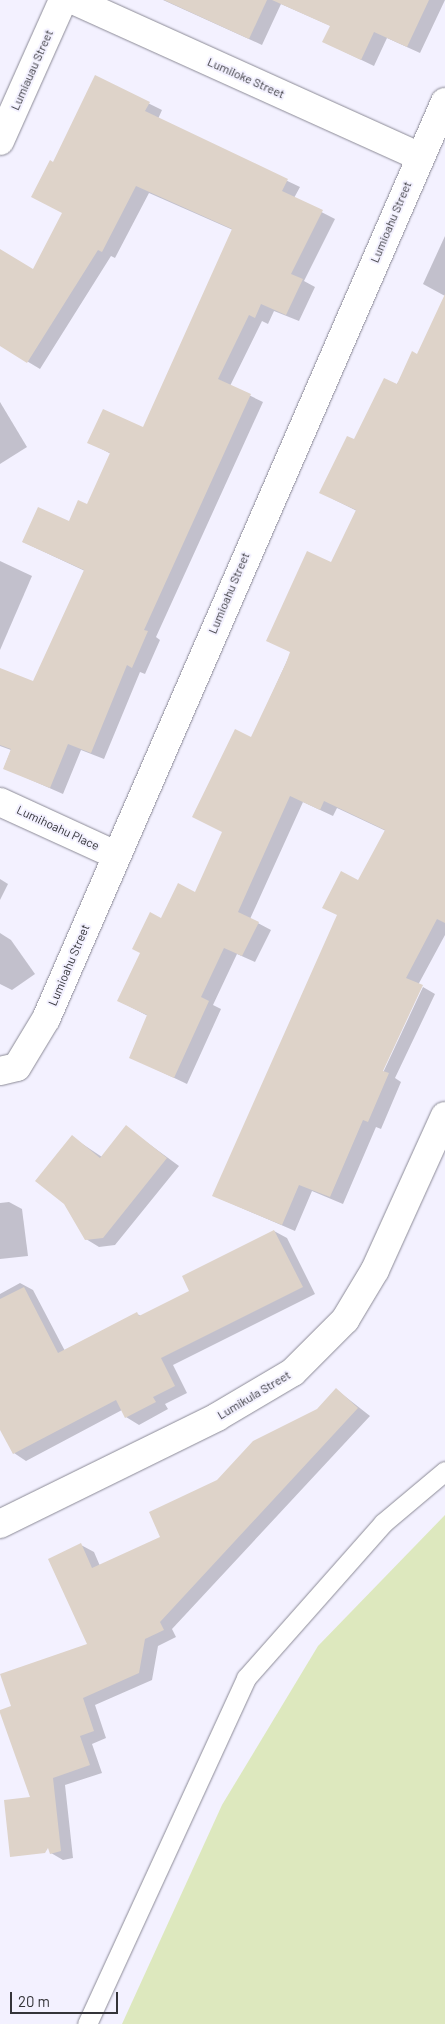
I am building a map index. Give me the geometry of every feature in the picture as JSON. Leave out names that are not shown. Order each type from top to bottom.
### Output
[{"type":"street","name":"Lumiauau Street","points":[[0,141],[63,0]]},
{"type":"street","name":"Lumiloke Street","points":[[74,0],[419,156]]},
{"type":"street","name":"Lumioahu Street","points":[[0,1071],[17,1067],[46,1019],[419,156],[445,102]]},
{"type":"street","name":"Lumihoahu Place","points":[[0,802],[116,855]]},
{"type":"street","name":"Lumikula Street","points":[[0,1524],[217,1417],[293,1372],[345,1320],[375,1270],[445,1116]]},
{"type":"lane","points":[[87,2024],[246,1678],[383,1523],[445,1471]]},
{"type":"green space","points":[[445,1515],[445,2024],[122,2024],[222,1805],[318,1646]]},
{"type":"building","points":[[164,0],[267,0],[249,39]]},
{"type":"building","points":[[272,0],[429,0],[407,47],[374,32],[361,60],[322,42],[330,26]]},
{"type":"building","points":[[95,75],[150,102],[145,111],[288,179],[282,191],[323,210],[291,274],[303,279],[286,315],[261,304],[255,318],[249,315],[218,379],[251,394],[144,630],[148,631],[132,668],[127,665],[91,753],[68,744],[50,788],[3,769],[11,749],[0,745],[0,668],[33,681],[84,570],[22,542],[38,507],[69,521],[78,500],[87,504],[110,453],[87,443],[103,409],[143,427],[232,229],[136,186],[102,252],[98,250],[27,363],[0,346],[0,249],[33,269],[62,213],[31,197],[50,160],[53,162]]},
{"type":"building","points":[[445,294],[445,923],[437,919],[406,978],[423,985],[383,1071],[389,1073],[368,1122],[363,1120],[330,1197],[299,1185],[282,1225],[212,1196],[337,915],[322,908],[341,871],[358,880],[385,830],[324,801],[320,810],[290,796],[238,912],[259,922],[242,956],[224,948],[201,997],[209,1001],[174,1078],[129,1058],[147,1015],[117,1001],[140,953],[132,949],[150,912],[161,918],[178,883],[195,892],[222,832],[192,817],[235,729],[251,737],[286,663],[290,652],[266,641],[307,551],[331,562],[356,510],[319,493],[347,436],[354,439],[384,378],[397,384],[412,351],[417,354]]},
{"type":"building","points":[[126,1125],[167,1158],[103,1238],[85,1240],[64,1204],[35,1181],[72,1135],[100,1158]]},
{"type":"building","points":[[274,1230],[303,1287],[161,1358],[175,1386],[153,1397],[156,1402],[125,1418],[116,1400],[13,1454],[0,1430],[0,1299],[24,1287],[58,1353],[137,1312],[139,1316],[189,1291],[182,1276]]},
{"type":"building","points":[[336,1388],[358,1408],[160,1622],[164,1630],[145,1639],[139,1673],[83,1698],[94,1731],[80,1736],[90,1765],[53,1778],[61,1851],[50,1854],[48,1848],[45,1853],[10,1857],[4,1800],[30,1797],[0,1713],[0,1710],[11,1706],[0,1674],[87,1644],[48,1559],[81,1543],[92,1568],[160,1537],[149,1512],[217,1480],[253,1441],[317,1409]]}]
